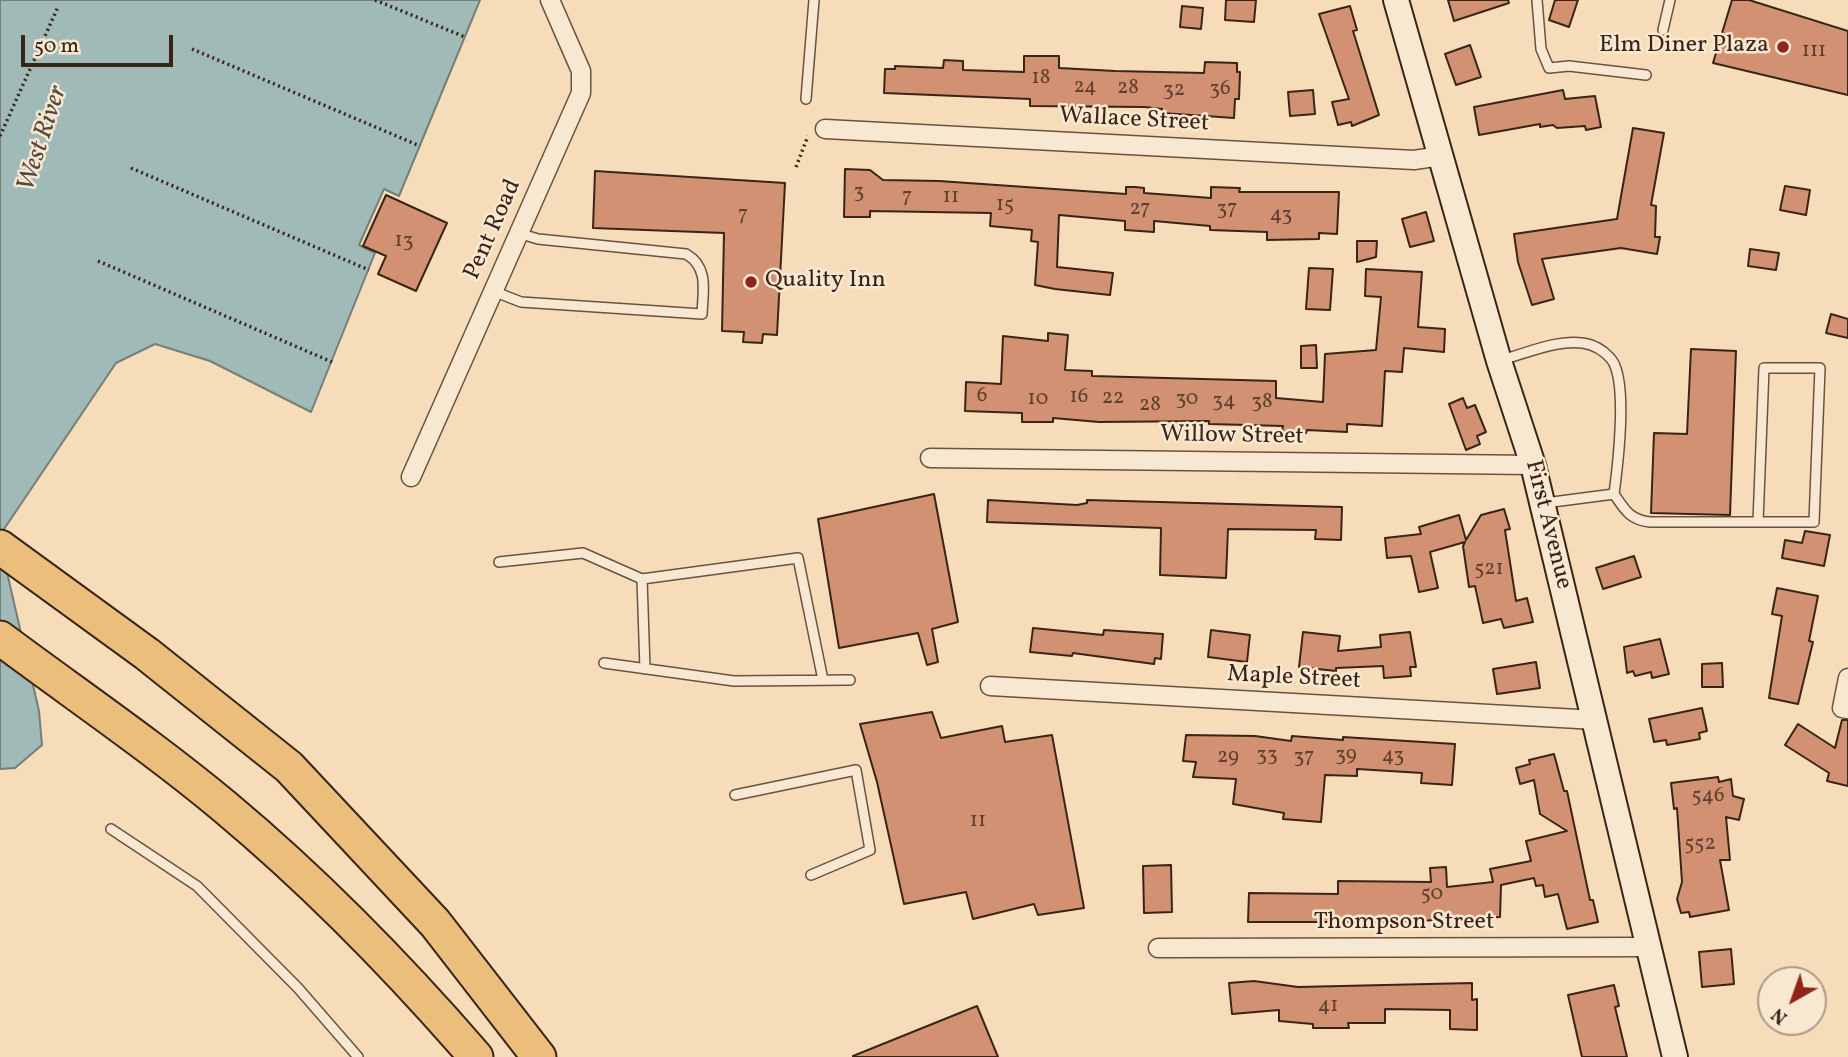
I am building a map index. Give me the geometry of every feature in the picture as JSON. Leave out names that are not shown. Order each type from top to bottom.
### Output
[{"type":"highway","points":[[0,547],[147,654],[289,767],[388,871],[477,974],[538,1057]]},
{"type":"highway","points":[[0,638],[210,795],[354,923],[476,1057]]},
{"type":"main road","name":"First Avenue","points":[[1396,0],[1499,361],[1533,465],[1675,1057]]},
{"type":"street","name":"Pent Road","points":[[411,477],[581,93],[581,71],[550,0]]},
{"type":"street","name":"Wallace Street","points":[[825,129],[1414,160],[1441,156]]},
{"type":"street","name":"Willow Street","points":[[930,457],[1533,465]]},
{"type":"street","points":[[1845,709],[1848,678]]},
{"type":"street","name":"Maple Street","points":[[990,686],[1596,720]]},
{"type":"street","name":"Thompson Street","points":[[1158,948],[1649,947]]},
{"type":"lane","points":[[806,99],[814,0]]},
{"type":"lane","points":[[1536,0],[1541,49],[1549,68],[1569,66],[1646,75]]},
{"type":"lane","points":[[1663,30],[1670,0]]},
{"type":"lane","points":[[493,291],[521,302],[702,314],[703,275],[699,264],[687,254],[538,239],[518,233]]},
{"type":"lane","points":[[1499,361],[1572,343],[1590,345],[1614,362],[1619,379],[1618,465],[1614,494],[1629,516],[1637,521],[1758,522],[1814,522],[1820,368],[1764,368],[1758,522]]},
{"type":"lane","points":[[1543,503],[1614,494]]},
{"type":"lane","points":[[499,562],[583,553],[642,579],[798,558],[823,680]]},
{"type":"lane","points":[[642,579],[645,669]]},
{"type":"lane","points":[[604,663],[734,681],[850,680]]},
{"type":"lane","points":[[735,795],[856,770],[870,850],[811,875]]},
{"type":"lane","points":[[111,829],[197,886],[298,988],[358,1057]]},
{"type":"path","points":[[375,0],[465,37]]},
{"type":"path","points":[[0,136],[58,7]]},
{"type":"path","points":[[191,49],[420,146]]},
{"type":"path","points":[[131,168],[369,270]]},
{"type":"path","points":[[98,261],[332,362]]},
{"type":"water","name":"West River","points":[[0,0],[480,0],[399,196],[384,189],[359,245],[375,253],[311,412],[210,361],[155,344],[116,363],[0,535]]},
{"type":"water","points":[[0,542],[39,711],[42,745],[15,768],[0,769]]},
{"type":"building","points":[[1226,0],[1256,0],[1254,22],[1225,20]]},
{"type":"building","points":[[1448,0],[1508,0],[1509,3],[1454,21]]},
{"type":"building","points":[[1555,0],[1578,0],[1569,27],[1549,20]]},
{"type":"building","name":"Elm Diner Plaza","points":[[1732,0],[1749,0],[1848,31],[1848,95],[1713,63]]},
{"type":"building","points":[[1182,6],[1203,8],[1201,29],[1180,27]]},
{"type":"building","points":[[1350,6],[1357,30],[1353,31],[1379,115],[1352,126],[1351,122],[1338,125],[1332,102],[1349,99],[1319,14]]},
{"type":"building","points":[[1470,45],[1481,77],[1456,85],[1445,54]]},
{"type":"building","points":[[1024,56],[1059,56],[1059,68],[1115,71],[1204,73],[1205,62],[1237,63],[1237,72],[1240,72],[1239,99],[1235,99],[1234,118],[1162,113],[1162,109],[1145,107],[1030,106],[1030,99],[884,93],[885,69],[895,69],[895,66],[943,68],[944,60],[963,61],[963,70],[1024,72]]},
{"type":"building","points":[[1313,90],[1315,114],[1290,116],[1288,92]]},
{"type":"building","points":[[1563,90],[1565,99],[1595,96],[1601,127],[1586,130],[1585,126],[1557,128],[1553,125],[1540,127],[1540,124],[1479,135],[1474,107]]},
{"type":"building","points":[[1633,128],[1664,133],[1651,205],[1656,206],[1655,237],[1660,237],[1657,254],[1621,248],[1542,259],[1554,299],[1532,305],[1518,262],[1514,234],[1617,219]]},
{"type":"building","points":[[845,169],[870,170],[883,180],[939,181],[1126,194],[1126,187],[1135,187],[1144,188],[1144,193],[1211,198],[1211,187],[1240,188],[1239,192],[1339,192],[1337,234],[1319,233],[1319,239],[1267,240],[1267,232],[1210,230],[1210,226],[1154,221],[1154,232],[1125,230],[1125,221],[1059,215],[1057,267],[1113,273],[1110,295],[1055,289],[1035,285],[1038,242],[1031,241],[1032,230],[990,226],[991,213],[870,211],[870,217],[844,217]]},
{"type":"building","name":"Quality Inn","points":[[595,171],[785,183],[777,335],[763,334],[762,343],[743,342],[744,332],[722,331],[724,233],[593,228]]},
{"type":"building","points":[[1785,186],[1810,190],[1806,215],[1780,210]]},
{"type":"building","points":[[386,195],[447,223],[416,291],[378,274],[386,256],[363,246]]},
{"type":"building","points":[[1426,212],[1434,241],[1410,247],[1402,219]]},
{"type":"building","points":[[1357,241],[1377,241],[1376,257],[1357,262]]},
{"type":"building","points":[[1750,249],[1779,253],[1776,270],[1748,266]]},
{"type":"building","points":[[1309,268],[1333,269],[1330,310],[1306,309]]},
{"type":"building","points":[[1366,269],[1422,272],[1418,327],[1445,329],[1444,352],[1404,348],[1402,372],[1385,371],[1382,426],[1347,424],[1347,432],[1307,430],[1306,433],[1282,431],[1283,426],[1209,424],[1209,421],[1099,422],[1053,418],[1053,422],[1022,422],[1022,413],[965,411],[966,382],[1001,384],[1003,336],[1048,341],[1048,333],[1068,335],[1065,370],[1092,371],[1092,376],[1276,381],[1276,398],[1323,402],[1325,354],[1376,350],[1381,297],[1365,296]]},
{"type":"building","points":[[1831,314],[1848,319],[1848,338],[1826,333]]},
{"type":"building","points":[[1316,345],[1317,368],[1301,368],[1301,346]]},
{"type":"building","points":[[1691,349],[1736,351],[1730,515],[1651,513],[1654,433],[1687,434]]},
{"type":"building","points":[[1463,398],[1467,408],[1475,405],[1486,432],[1477,436],[1480,444],[1466,450],[1449,404]]},
{"type":"building","points":[[934,494],[958,622],[932,629],[938,662],[927,665],[918,633],[839,648],[818,519]]},
{"type":"building","points":[[988,500],[1077,505],[1087,503],[1087,500],[1342,507],[1341,540],[1315,539],[1316,530],[1228,529],[1226,578],[1160,575],[1161,528],[987,522]]},
{"type":"building","points":[[1504,509],[1510,529],[1505,530],[1516,601],[1527,598],[1533,622],[1504,628],[1501,619],[1483,623],[1475,586],[1469,587],[1463,546],[1465,542],[1430,552],[1438,588],[1419,592],[1411,556],[1387,558],[1385,538],[1421,534],[1419,527],[1459,515],[1466,540],[1481,515]]},
{"type":"building","points":[[1805,531],[1830,535],[1824,566],[1782,558],[1785,540],[1802,543]]},
{"type":"building","points":[[1634,556],[1641,577],[1603,589],[1596,568]]},
{"type":"building","points":[[1777,588],[1818,596],[1809,641],[1813,642],[1798,704],[1769,698],[1782,616],[1772,614]]},
{"type":"building","points":[[1033,628],[1103,635],[1104,630],[1163,634],[1161,659],[1155,658],[1154,664],[1073,653],[1072,656],[1030,652]]},
{"type":"building","points":[[1211,630],[1250,635],[1247,662],[1208,657]]},
{"type":"building","points":[[1303,632],[1340,636],[1338,651],[1381,647],[1380,635],[1410,632],[1416,667],[1410,667],[1411,676],[1384,678],[1383,666],[1336,668],[1336,671],[1299,667]]},
{"type":"building","points":[[1660,639],[1669,674],[1652,678],[1651,672],[1635,676],[1633,671],[1627,673],[1624,647]]},
{"type":"building","points":[[1536,662],[1540,688],[1497,694],[1493,669]]},
{"type":"building","points":[[1722,663],[1723,687],[1702,687],[1702,664]]},
{"type":"building","points":[[1702,708],[1707,731],[1699,733],[1700,739],[1667,745],[1666,740],[1654,742],[1649,719]]},
{"type":"building","points":[[932,712],[941,738],[1002,726],[1005,742],[1052,735],[1084,908],[1038,915],[1034,904],[973,919],[966,892],[904,904],[877,782],[860,724]]},
{"type":"building","points":[[1842,720],[1848,720],[1848,786],[1827,781],[1829,773],[1785,745],[1798,724],[1835,748]]},
{"type":"building","points":[[1186,735],[1255,736],[1291,741],[1292,736],[1343,740],[1343,737],[1455,744],[1452,785],[1421,783],[1422,773],[1357,769],[1357,776],[1325,775],[1321,822],[1283,819],[1284,813],[1233,804],[1236,779],[1193,777],[1196,762],[1183,761]]},
{"type":"building","points":[[1554,754],[1564,791],[1567,791],[1590,900],[1593,900],[1598,922],[1567,929],[1558,894],[1545,897],[1543,885],[1536,886],[1534,878],[1501,885],[1500,917],[1395,922],[1248,922],[1249,893],[1338,894],[1338,881],[1431,882],[1430,868],[1446,867],[1447,887],[1493,882],[1490,869],[1531,861],[1526,841],[1567,831],[1540,814],[1534,780],[1520,784],[1516,768],[1530,764],[1529,760]]},
{"type":"building","points":[[1718,777],[1719,782],[1731,779],[1733,796],[1744,799],[1739,820],[1726,817],[1730,860],[1720,860],[1729,910],[1690,917],[1689,912],[1681,913],[1677,899],[1682,882],[1677,808],[1674,809],[1671,783]]},
{"type":"building","points":[[1171,865],[1172,912],[1144,913],[1143,866]]},
{"type":"building","points":[[1731,949],[1734,984],[1702,987],[1699,952]]},
{"type":"building","points":[[1254,981],[1298,987],[1472,983],[1472,1000],[1477,999],[1477,1030],[1450,1029],[1450,1010],[1385,1009],[1385,1023],[1348,1023],[1349,1028],[1313,1028],[1313,1024],[1279,1021],[1279,1010],[1232,1014],[1229,983]]},
{"type":"building","points":[[1614,985],[1619,1006],[1615,1007],[1627,1057],[1582,1057],[1568,995]]},
{"type":"building","points":[[977,1006],[998,1057],[853,1057],[853,1056]]},
{"type":"place","name":"Elm Diner Plaza","points":[[1783,47]]},
{"type":"place","name":"Quality Inn","points":[[751,282]]}]
